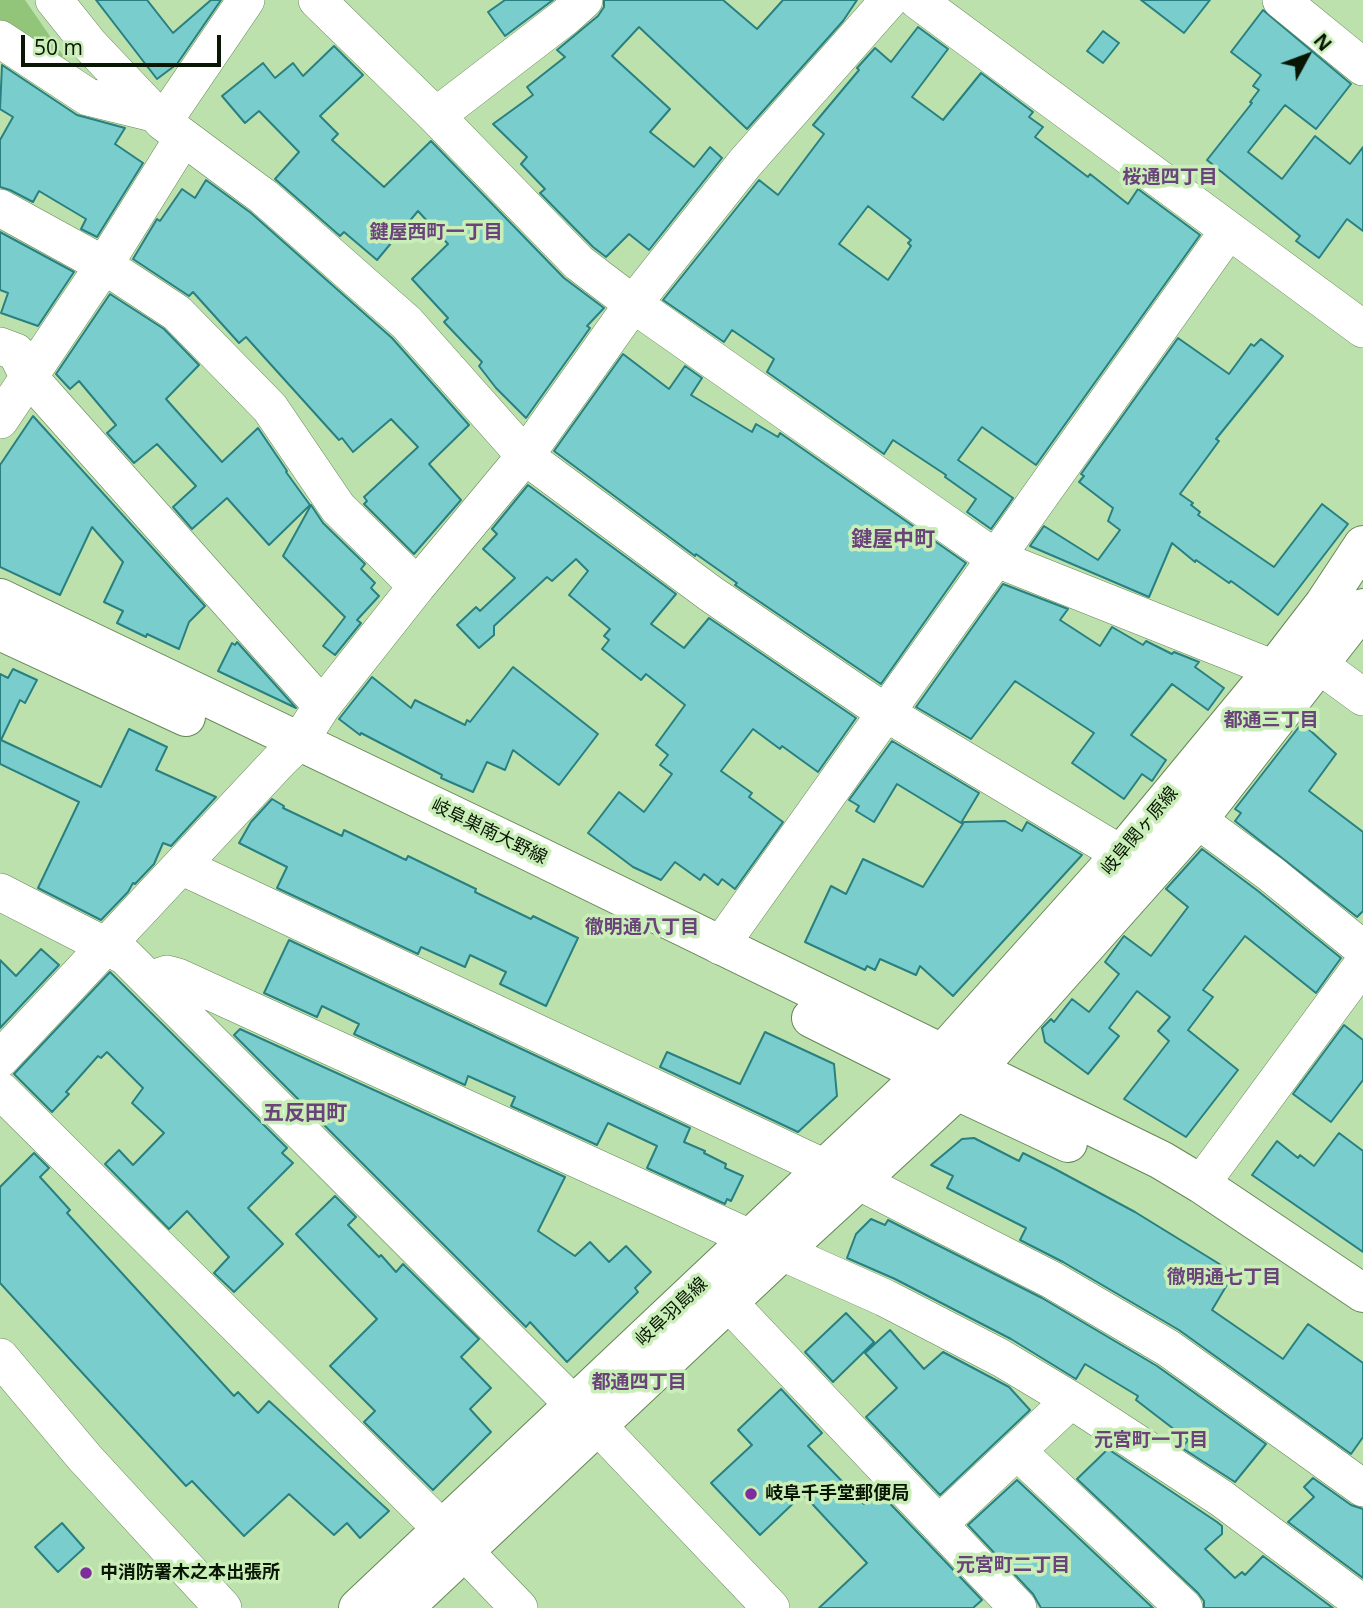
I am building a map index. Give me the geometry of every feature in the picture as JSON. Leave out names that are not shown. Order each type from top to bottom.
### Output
[{"type":"main road","name":"岐阜関ヶ原線","points":[[950,1072],[1122,854],[1274,669],[1324,604],[1363,545]]},
{"type":"main road","name":"岐阜巣南大野線","points":[[0,598],[716,970],[950,1072]]},
{"type":"main road","name":"岐阜関ヶ原線","points":[[950,1072],[1198,820],[1363,608]]},
{"type":"main road","name":"岐阜巣南大野線","points":[[0,631],[290,751],[720,946],[950,1072]]},
{"type":"main road","name":"岐阜羽島線","points":[[358,1608],[453,1540],[950,1072]]},
{"type":"main road","points":[[950,1072],[1161,1160],[1201,1184],[1361,1293]]},
{"type":"main road","points":[[950,1072],[1150,1181],[1236,1232],[1361,1293]]},
{"type":"main road","name":"岐阜羽島線","points":[[586,1415],[729,1303],[766,1245]]},
{"type":"main road","name":"岐阜羽島線","points":[[404,1608],[453,1540]]},
{"type":"street","points":[[54,0],[90,45],[166,124],[264,197],[407,323],[524,456],[711,594],[886,713],[1122,854]]},
{"type":"street","points":[[0,420],[104,265],[166,124],[246,0]]},
{"type":"street","points":[[317,0],[436,116],[579,263],[633,304],[995,558],[1274,669]]},
{"type":"street","points":[[436,116],[584,0]]},
{"type":"street","points":[[0,1059],[290,751],[417,586],[524,456],[633,304],[745,163],[889,0]]},
{"type":"street","points":[[917,0],[1363,329]]},
{"type":"street","points":[[1281,0],[1363,67]]},
{"type":"street","points":[[0,39],[88,97],[166,124]]},
{"type":"street","points":[[0,208],[104,265],[177,313],[270,408],[338,508],[417,586]]},
{"type":"street","points":[[720,946],[1229,229]]},
{"type":"street","points":[[0,346],[16,352],[28,376],[322,706]]},
{"type":"street","points":[[1318,664],[1363,697]]},
{"type":"street","points":[[1198,820],[1271,874],[1363,949]]},
{"type":"street","points":[[181,866],[841,1175],[1052,1280],[1167,1348],[1363,1489]]},
{"type":"street","points":[[0,892],[125,956],[586,1415],[771,1608]]},
{"type":"street","points":[[1201,1184],[1363,964]]},
{"type":"street","points":[[149,981],[167,974],[178,976],[885,1298],[1001,1358],[1071,1400],[1221,1498],[1363,1606]]},
{"type":"street","points":[[0,1090],[519,1608]]},
{"type":"street","points":[[729,1303],[1018,1608]]},
{"type":"street","points":[[0,1357],[85,1458],[223,1608]]},
{"type":"street","points":[[939,1524],[1071,1400]]},
{"type":"street","points":[[1017,1451],[1184,1608]]},
{"type":"green space","points":[[0,0],[25,0],[82,83],[0,24]]},
{"type":"building","points":[[96,0],[147,0],[173,33],[211,0],[221,0],[177,64],[157,79]]},
{"type":"building","points":[[505,0],[553,0],[505,36],[488,12]]},
{"type":"building","points":[[604,0],[723,0],[757,29],[783,0],[857,0],[843,21],[747,129],[639,27],[612,56],[670,109],[650,132],[694,167],[710,147],[722,158],[649,250],[629,234],[606,257],[540,193],[545,189],[521,164],[527,157],[493,124],[533,95],[527,87],[565,57],[557,50],[598,16],[604,7]]},
{"type":"building","points":[[1141,0],[1210,0],[1184,33]]},
{"type":"building","points":[[1263,10],[1351,84],[1316,129],[1285,105],[1248,152],[1282,179],[1315,136],[1350,164],[1363,147],[1363,231],[1347,219],[1319,258],[1296,241],[1300,236],[1207,160],[1252,103],[1250,102],[1259,90],[1253,86],[1261,75],[1231,52]]},
{"type":"building","points":[[918,27],[948,49],[912,97],[943,120],[981,73],[1033,112],[1029,117],[1043,127],[1035,137],[1088,177],[1090,174],[1128,204],[1138,189],[1200,235],[1036,465],[982,427],[958,460],[1013,498],[991,529],[967,512],[976,499],[945,477],[946,475],[893,440],[884,454],[767,372],[774,359],[732,330],[724,342],[663,300],[759,180],[778,195],[824,134],[813,125],[875,48],[891,62]],"holes":[[[868,206],[911,240],[908,243],[911,246],[888,280],[839,244]]]},
{"type":"building","points":[[1103,31],[1119,43],[1103,63],[1087,51]]},
{"type":"building","points":[[334,46],[363,75],[320,116],[338,134],[332,140],[384,187],[431,141],[564,278],[604,308],[587,326],[590,328],[526,418],[496,388],[479,366],[482,362],[444,322],[448,318],[412,279],[448,244],[418,211],[377,260],[344,232],[340,236],[275,179],[299,152],[259,111],[245,123],[222,96],[263,63],[275,78],[293,63],[303,76]]},
{"type":"building","points":[[2,65],[77,115],[125,128],[115,144],[143,163],[97,237],[81,229],[86,219],[39,191],[33,202],[0,187],[0,140],[13,117],[0,109]]},
{"type":"building","points":[[206,180],[251,213],[392,338],[469,425],[429,464],[461,500],[414,554],[364,504],[367,501],[364,497],[418,447],[391,419],[353,452],[246,337],[239,343],[193,292],[189,296],[133,259],[157,219],[160,221],[182,189],[195,198]]},
{"type":"building","points":[[0,232],[74,272],[38,326],[1,313],[8,293],[0,290]]},
{"type":"building","points":[[110,294],[164,329],[199,365],[166,399],[222,462],[258,428],[310,505],[269,545],[227,498],[192,529],[173,507],[196,486],[157,444],[134,463],[107,433],[116,425],[79,381],[70,389],[56,374]]},
{"type":"building","points":[[1178,338],[1229,374],[1251,344],[1254,346],[1261,339],[1283,356],[1216,439],[1219,441],[1180,494],[1193,503],[1191,505],[1200,512],[1198,515],[1274,567],[1322,504],[1348,524],[1278,615],[1231,581],[1229,583],[1196,560],[1195,562],[1172,543],[1149,597],[1030,546],[1044,526],[1098,560],[1120,530],[1108,521],[1113,508],[1079,482],[1084,476],[1081,474]]},
{"type":"building","points":[[623,354],[669,389],[685,366],[702,378],[691,395],[752,432],[756,424],[778,437],[780,433],[966,563],[881,684],[735,585],[737,583],[696,554],[695,556],[554,451]]},
{"type":"building","points":[[33,416],[205,606],[189,622],[179,649],[117,623],[123,611],[104,602],[123,562],[92,527],[60,595],[0,567],[0,465]]},
{"type":"building","points":[[528,485],[676,594],[651,624],[684,648],[709,618],[856,718],[818,772],[753,729],[721,771],[752,793],[749,797],[783,822],[735,889],[722,879],[718,885],[704,874],[700,880],[675,862],[661,880],[633,867],[588,833],[619,792],[644,812],[672,774],[660,765],[668,755],[656,745],[685,705],[646,674],[641,680],[602,649],[609,640],[604,636],[610,629],[569,595],[588,571],[576,559],[552,581],[547,577],[494,626],[494,635],[479,648],[457,625],[476,607],[480,611],[515,578],[483,549],[497,534],[492,529]]},
{"type":"building","points":[[311,505],[323,523],[365,564],[361,569],[375,583],[371,588],[379,596],[357,620],[361,623],[335,655],[323,646],[345,617],[283,556]]},
{"type":"building","points":[[1003,584],[1068,609],[1060,620],[1100,646],[1112,627],[1143,645],[1146,641],[1172,654],[1174,652],[1199,662],[1195,667],[1224,688],[1208,710],[1172,684],[1131,735],[1166,760],[1152,781],[1142,774],[1124,799],[1072,763],[1094,733],[1015,681],[971,739],[916,707]]},
{"type":"building","points":[[237,642],[296,708],[218,671],[232,643],[235,645]]},
{"type":"building","points":[[513,667],[598,734],[559,785],[513,750],[505,770],[487,762],[473,792],[441,778],[442,775],[361,733],[360,735],[339,719],[372,677],[411,708],[415,700],[465,725]]},
{"type":"building","points":[[13,669],[37,680],[25,703],[20,700],[1,740],[101,787],[129,729],[167,747],[156,770],[216,797],[171,846],[163,843],[154,864],[133,883],[128,892],[101,920],[38,888],[79,802],[0,764],[0,674],[8,678]]},
{"type":"building","points":[[1302,723],[1336,754],[1309,791],[1363,832],[1363,911],[1357,917],[1235,821],[1241,813],[1235,809]]},
{"type":"building","points":[[892,741],[979,793],[961,823],[897,784],[874,822],[856,811],[859,806],[849,800]]},
{"type":"building","points":[[272,799],[284,806],[283,808],[342,836],[344,830],[406,860],[408,856],[476,889],[475,892],[578,938],[546,1006],[500,984],[506,972],[470,955],[465,967],[421,947],[418,954],[277,888],[287,867],[239,843],[251,822]]},
{"type":"building","points":[[1005,821],[1022,831],[1027,822],[1082,855],[953,996],[920,966],[916,975],[880,959],[875,970],[867,966],[865,970],[805,942],[831,886],[846,894],[863,859],[923,887],[964,822]]},
{"type":"building","points":[[1202,849],[1341,958],[1316,993],[1245,936],[1203,990],[1213,997],[1188,1030],[1238,1070],[1186,1137],[1124,1099],[1169,1041],[1158,1031],[1170,1017],[1137,991],[1109,1028],[1119,1036],[1088,1074],[1045,1042],[1042,1028],[1051,1019],[1054,1022],[1072,999],[1089,1012],[1119,974],[1105,962],[1124,936],[1151,956],[1188,907],[1166,889]]},
{"type":"building","points":[[289,940],[690,1128],[684,1142],[705,1151],[704,1153],[726,1164],[725,1168],[743,1176],[731,1201],[727,1199],[725,1204],[647,1168],[657,1146],[608,1123],[597,1145],[511,1106],[515,1097],[468,1076],[465,1085],[354,1034],[359,1024],[322,1006],[317,1017],[264,993]]},
{"type":"building","points":[[41,949],[59,965],[0,1028],[0,960],[16,976]]},
{"type":"building","points":[[110,972],[287,1148],[282,1153],[293,1163],[248,1208],[283,1244],[234,1292],[214,1273],[229,1257],[187,1211],[169,1229],[105,1164],[119,1150],[133,1165],[164,1133],[132,1103],[143,1088],[107,1052],[101,1058],[98,1056],[52,1112],[14,1074]]},
{"type":"building","points":[[1344,1025],[1363,1040],[1363,1080],[1331,1122],[1293,1094]]},
{"type":"building","points":[[240,1029],[565,1177],[538,1231],[575,1256],[590,1242],[609,1262],[626,1246],[651,1272],[635,1288],[638,1292],[567,1362],[530,1322],[526,1327],[234,1035]]},
{"type":"building","points":[[765,1032],[834,1064],[837,1096],[798,1132],[660,1067],[667,1052],[740,1084]]},
{"type":"building","points":[[1339,1133],[1363,1151],[1363,1252],[1252,1175],[1277,1141],[1298,1158],[1300,1155],[1314,1166]]},
{"type":"building","points":[[974,1138],[1019,1161],[1023,1153],[1055,1169],[1135,1212],[1234,1273],[1212,1310],[1283,1359],[1308,1324],[1363,1363],[1363,1437],[1351,1454],[1179,1330],[1020,1240],[1026,1228],[947,1188],[953,1176],[931,1165],[962,1139]]},
{"type":"building","points":[[34,1153],[49,1168],[40,1177],[70,1210],[67,1213],[234,1396],[238,1392],[258,1413],[269,1401],[389,1511],[360,1538],[347,1523],[334,1535],[289,1494],[244,1536],[192,1481],[186,1486],[0,1283],[0,1187]]},
{"type":"building","points":[[335,1196],[356,1217],[348,1225],[379,1257],[381,1255],[396,1272],[403,1264],[479,1339],[461,1357],[491,1388],[470,1409],[491,1432],[433,1490],[364,1422],[375,1411],[330,1366],[377,1319],[296,1234]]},
{"type":"building","points":[[871,1219],[885,1225],[888,1220],[1042,1298],[1157,1366],[1266,1444],[1235,1482],[1182,1448],[1188,1440],[1136,1400],[1138,1396],[1085,1364],[1076,1379],[1011,1339],[895,1279],[847,1258],[856,1234]]},
{"type":"building","points":[[846,1313],[874,1342],[833,1382],[805,1352]]},
{"type":"building","points":[[890,1330],[924,1369],[943,1352],[1009,1387],[1030,1410],[940,1495],[866,1417],[897,1388],[865,1353]]},
{"type":"building","points":[[781,1389],[822,1433],[808,1446],[864,1504],[878,1491],[982,1600],[973,1608],[819,1608],[867,1563],[803,1494],[760,1535],[711,1483],[752,1445],[738,1430]]},
{"type":"building","points":[[1108,1449],[1222,1526],[1222,1534],[1205,1549],[1235,1578],[1242,1572],[1245,1575],[1263,1556],[1333,1608],[1204,1608],[1204,1601],[1198,1593],[1077,1479]]},
{"type":"building","points":[[1313,1478],[1351,1505],[1363,1509],[1363,1578],[1288,1522],[1314,1497],[1304,1487]]},
{"type":"building","points":[[1017,1480],[1153,1608],[1041,1608],[1033,1594],[968,1525]]},
{"type":"building","points":[[62,1523],[84,1548],[58,1572],[35,1547]]},
{"type":"place","name":"岐阜千手堂郵便局","points":[[751,1494]]},
{"type":"place","name":"中消防署木之本出張所","points":[[86,1573]]},
{"type":"district","name":"桜通四丁目","points":[[1170,178]]},
{"type":"district","name":"鍵屋西町一丁目","points":[[436,233]]},
{"type":"district","name":"鍵屋中町","points":[[893,540]]},
{"type":"district","name":"都通三丁目","points":[[1271,721]]},
{"type":"district","name":"徹明通八丁目","points":[[642,928]]},
{"type":"district","name":"五反田町","points":[[305,1114]]},
{"type":"district","name":"徹明通七丁目","points":[[1224,1278]]},
{"type":"district","name":"都通四丁目","points":[[639,1383]]},
{"type":"district","name":"元宮町一丁目","points":[[1151,1441]]},
{"type":"district","name":"元宮町二丁目","points":[[1013,1566]]}]
